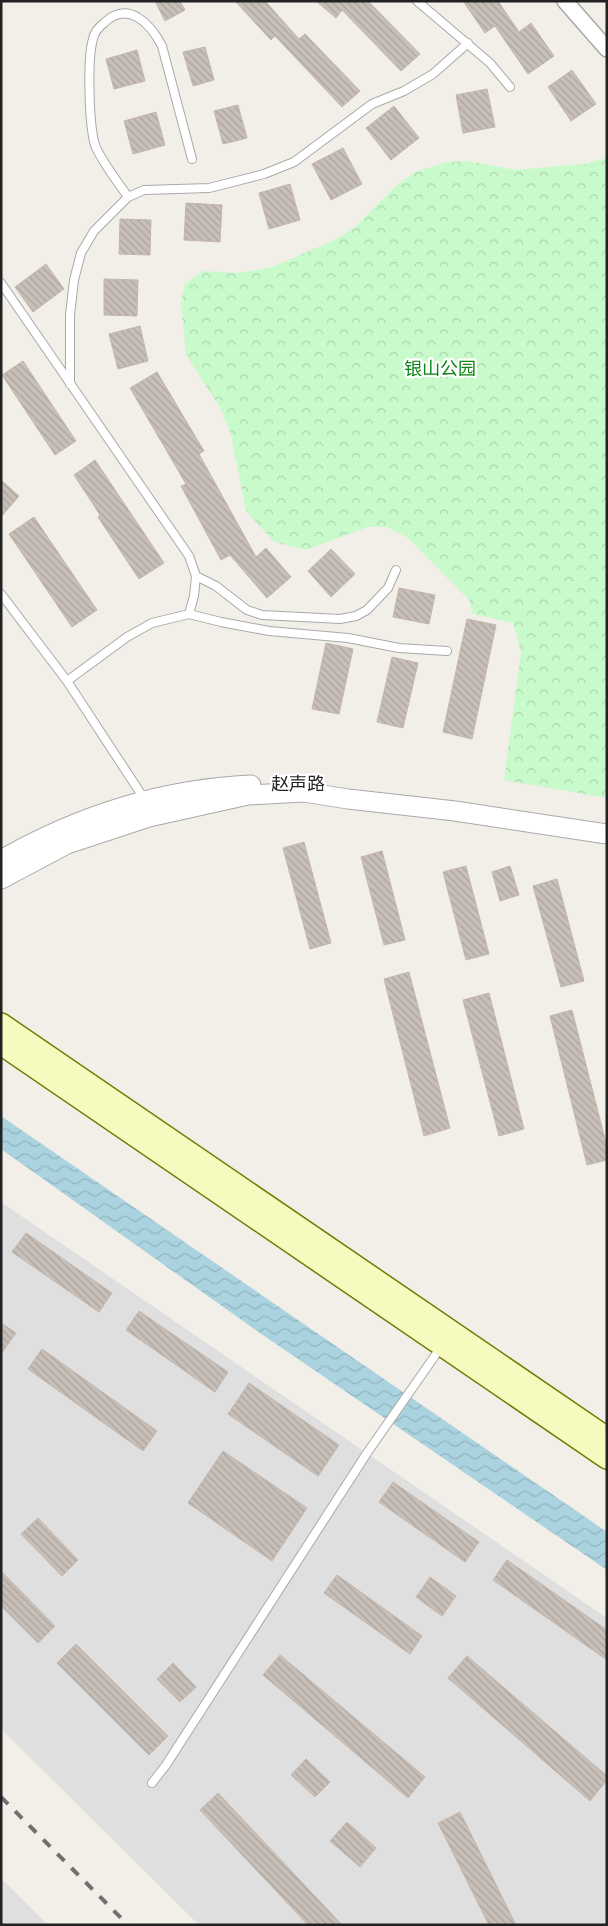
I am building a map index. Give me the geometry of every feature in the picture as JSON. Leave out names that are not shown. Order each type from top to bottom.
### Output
[{"type":"main road","points":[[1,1024],[607,1438]]},
{"type":"main road","points":[[1,1044],[607,1458]]},
{"type":"street","points":[[565,1],[607,49]]},
{"type":"street","name":"赵声路","points":[[1,860],[32,842],[77,822],[145,800],[217,786],[311,782],[462,800],[607,822]]},
{"type":"street","points":[[1,880],[67,844],[149,817],[248,795],[304,792],[465,812],[607,834]]},
{"type":"lane","points":[[417,1],[490,63],[510,87]]},
{"type":"lane","points":[[128,197],[96,146],[92,125],[89,74],[93,38],[99,27],[108,19],[120,14],[132,14],[154,31],[162,46],[192,160]]},
{"type":"lane","points":[[70,384],[70,315],[74,280],[81,253],[94,231],[128,197],[144,190],[209,188],[264,174],[294,162],[372,104],[404,90],[433,74],[468,43]]},
{"type":"lane","points":[[1,283],[189,556],[196,576],[194,596],[189,614]]},
{"type":"lane","points":[[196,576],[216,586],[247,610],[262,615],[340,619],[356,616],[367,610],[388,588],[396,570]]},
{"type":"lane","points":[[1,594],[67,681],[145,800]]},
{"type":"lane","points":[[67,681],[127,638],[152,623],[189,614],[269,631],[348,638],[399,648],[447,652]]},
{"type":"lane","points":[[152,1783],[172,1757],[385,1428],[442,1345]]},
{"type":"shaded area","points":[[1,1202],[607,1618],[607,1925],[199,1925],[1,1729]]},
{"type":"shaded area","points":[[1,1878],[48,1925],[1,1925]]},
{"type":"green space","name":"银山公园","points":[[607,158],[607,798],[504,780],[521,652],[513,623],[473,614],[469,600],[408,538],[387,527],[368,527],[306,550],[274,542],[246,511],[231,435],[221,409],[186,355],[181,302],[185,284],[203,271],[238,273],[272,267],[332,241],[354,228],[394,188],[413,173],[446,162],[468,161],[515,170],[584,164]]},
{"type":"water","points":[[1,1116],[607,1532],[607,1570],[257,1331],[1,1149]]},
{"type":"building","points":[[155,1],[180,1],[185,10],[165,21]]},
{"type":"building","points":[[235,1],[265,1],[299,39],[305,34],[360,91],[342,107],[275,36],[271,40]]},
{"type":"building","points":[[316,1],[368,1],[420,54],[401,71],[342,10],[336,18]]},
{"type":"building","points":[[463,1],[498,1],[519,32],[531,23],[554,56],[528,74],[495,26],[485,33]]},
{"type":"building","points":[[205,47],[214,80],[193,86],[183,52]]},
{"type":"building","points":[[137,50],[145,81],[114,89],[106,59]]},
{"type":"building","points":[[572,70],[596,104],[571,121],[548,87]]},
{"type":"building","points":[[487,89],[495,127],[463,133],[456,95]]},
{"type":"building","points":[[238,105],[247,138],[223,144],[214,111]]},
{"type":"building","points":[[394,106],[419,138],[391,160],[366,128]]},
{"type":"building","points":[[156,112],[165,145],[133,154],[124,121]]},
{"type":"building","points":[[343,148],[362,184],[331,200],[312,164]]},
{"type":"building","points":[[290,184],[300,220],[269,229],[259,193]]},
{"type":"building","points":[[186,203],[222,205],[220,242],[184,240]]},
{"type":"building","points":[[120,219],[151,220],[150,255],[119,254]]},
{"type":"building","points":[[46,264],[64,289],[33,312],[15,287]]},
{"type":"building","points":[[104,279],[138,280],[137,316],[104,315]]},
{"type":"building","points":[[140,326],[148,361],[118,369],[109,334]]},
{"type":"building","points":[[23,361],[76,441],[55,455],[2,375]]},
{"type":"building","points":[[157,372],[204,451],[199,454],[256,557],[266,548],[291,577],[267,598],[230,555],[221,560],[181,486],[186,484],[130,388]]},
{"type":"building","points":[[95,460],[164,563],[139,579],[98,517],[100,515],[74,475]]},
{"type":"building","points":[[1,480],[19,496],[1,517]]},
{"type":"building","points":[[34,517],[97,610],[72,627],[9,534]]},
{"type":"building","points":[[331,549],[355,574],[331,597],[308,571]]},
{"type":"building","points":[[399,588],[435,595],[429,624],[393,617]]},
{"type":"building","points":[[467,619],[496,625],[472,739],[443,732]]},
{"type":"building","points":[[326,643],[353,649],[339,714],[312,709]]},
{"type":"building","points":[[392,657],[418,663],[403,728],[377,722]]},
{"type":"building","points":[[304,842],[331,943],[310,949],[283,848]]},
{"type":"building","points":[[382,851],[405,940],[384,945],[361,857]]},
{"type":"building","points":[[466,866],[489,954],[466,960],[443,872]]},
{"type":"building","points":[[510,866],[519,895],[500,901],[492,872]]},
{"type":"building","points":[[557,879],[584,981],[561,987],[533,886]]},
{"type":"building","points":[[409,972],[450,1128],[424,1136],[384,979]]},
{"type":"building","points":[[489,993],[524,1129],[499,1136],[463,1000]]},
{"type":"building","points":[[572,1010],[607,1147],[607,1160],[587,1165],[550,1016]]},
{"type":"building","points":[[26,1233],[112,1293],[99,1312],[12,1252]]},
{"type":"building","points":[[139,1311],[228,1372],[215,1392],[126,1330]]},
{"type":"building","points":[[1,1323],[16,1333],[1,1354]]},
{"type":"building","points":[[42,1349],[157,1431],[143,1451],[28,1369]]},
{"type":"building","points":[[249,1383],[339,1445],[318,1476],[228,1414]]},
{"type":"building","points":[[223,1451],[307,1508],[272,1561],[188,1503]]},
{"type":"building","points":[[393,1482],[479,1542],[465,1562],[379,1502]]},
{"type":"building","points":[[38,1518],[78,1560],[62,1576],[21,1534]]},
{"type":"building","points":[[507,1560],[607,1630],[607,1660],[493,1580]]},
{"type":"building","points":[[1,1571],[55,1626],[38,1643],[1,1606]]},
{"type":"building","points":[[337,1575],[422,1636],[410,1654],[324,1593]]},
{"type":"building","points":[[430,1577],[456,1596],[442,1616],[416,1597]]},
{"type":"building","points":[[76,1644],[168,1736],[149,1755],[57,1663]]},
{"type":"building","points":[[280,1655],[425,1777],[408,1798],[263,1675]]},
{"type":"building","points":[[467,1656],[607,1776],[607,1780],[590,1801],[448,1678]]},
{"type":"building","points":[[173,1663],[196,1687],[180,1702],[157,1679]]},
{"type":"building","points":[[306,1759],[330,1782],[315,1797],[291,1775]]},
{"type":"building","points":[[218,1793],[342,1925],[308,1925],[200,1810]]},
{"type":"building","points":[[460,1812],[516,1925],[489,1925],[438,1823]]},
{"type":"building","points":[[347,1822],[376,1848],[360,1867],[330,1841]]},
{"type":"railway","points":[[1,1797],[128,1925]]}]
